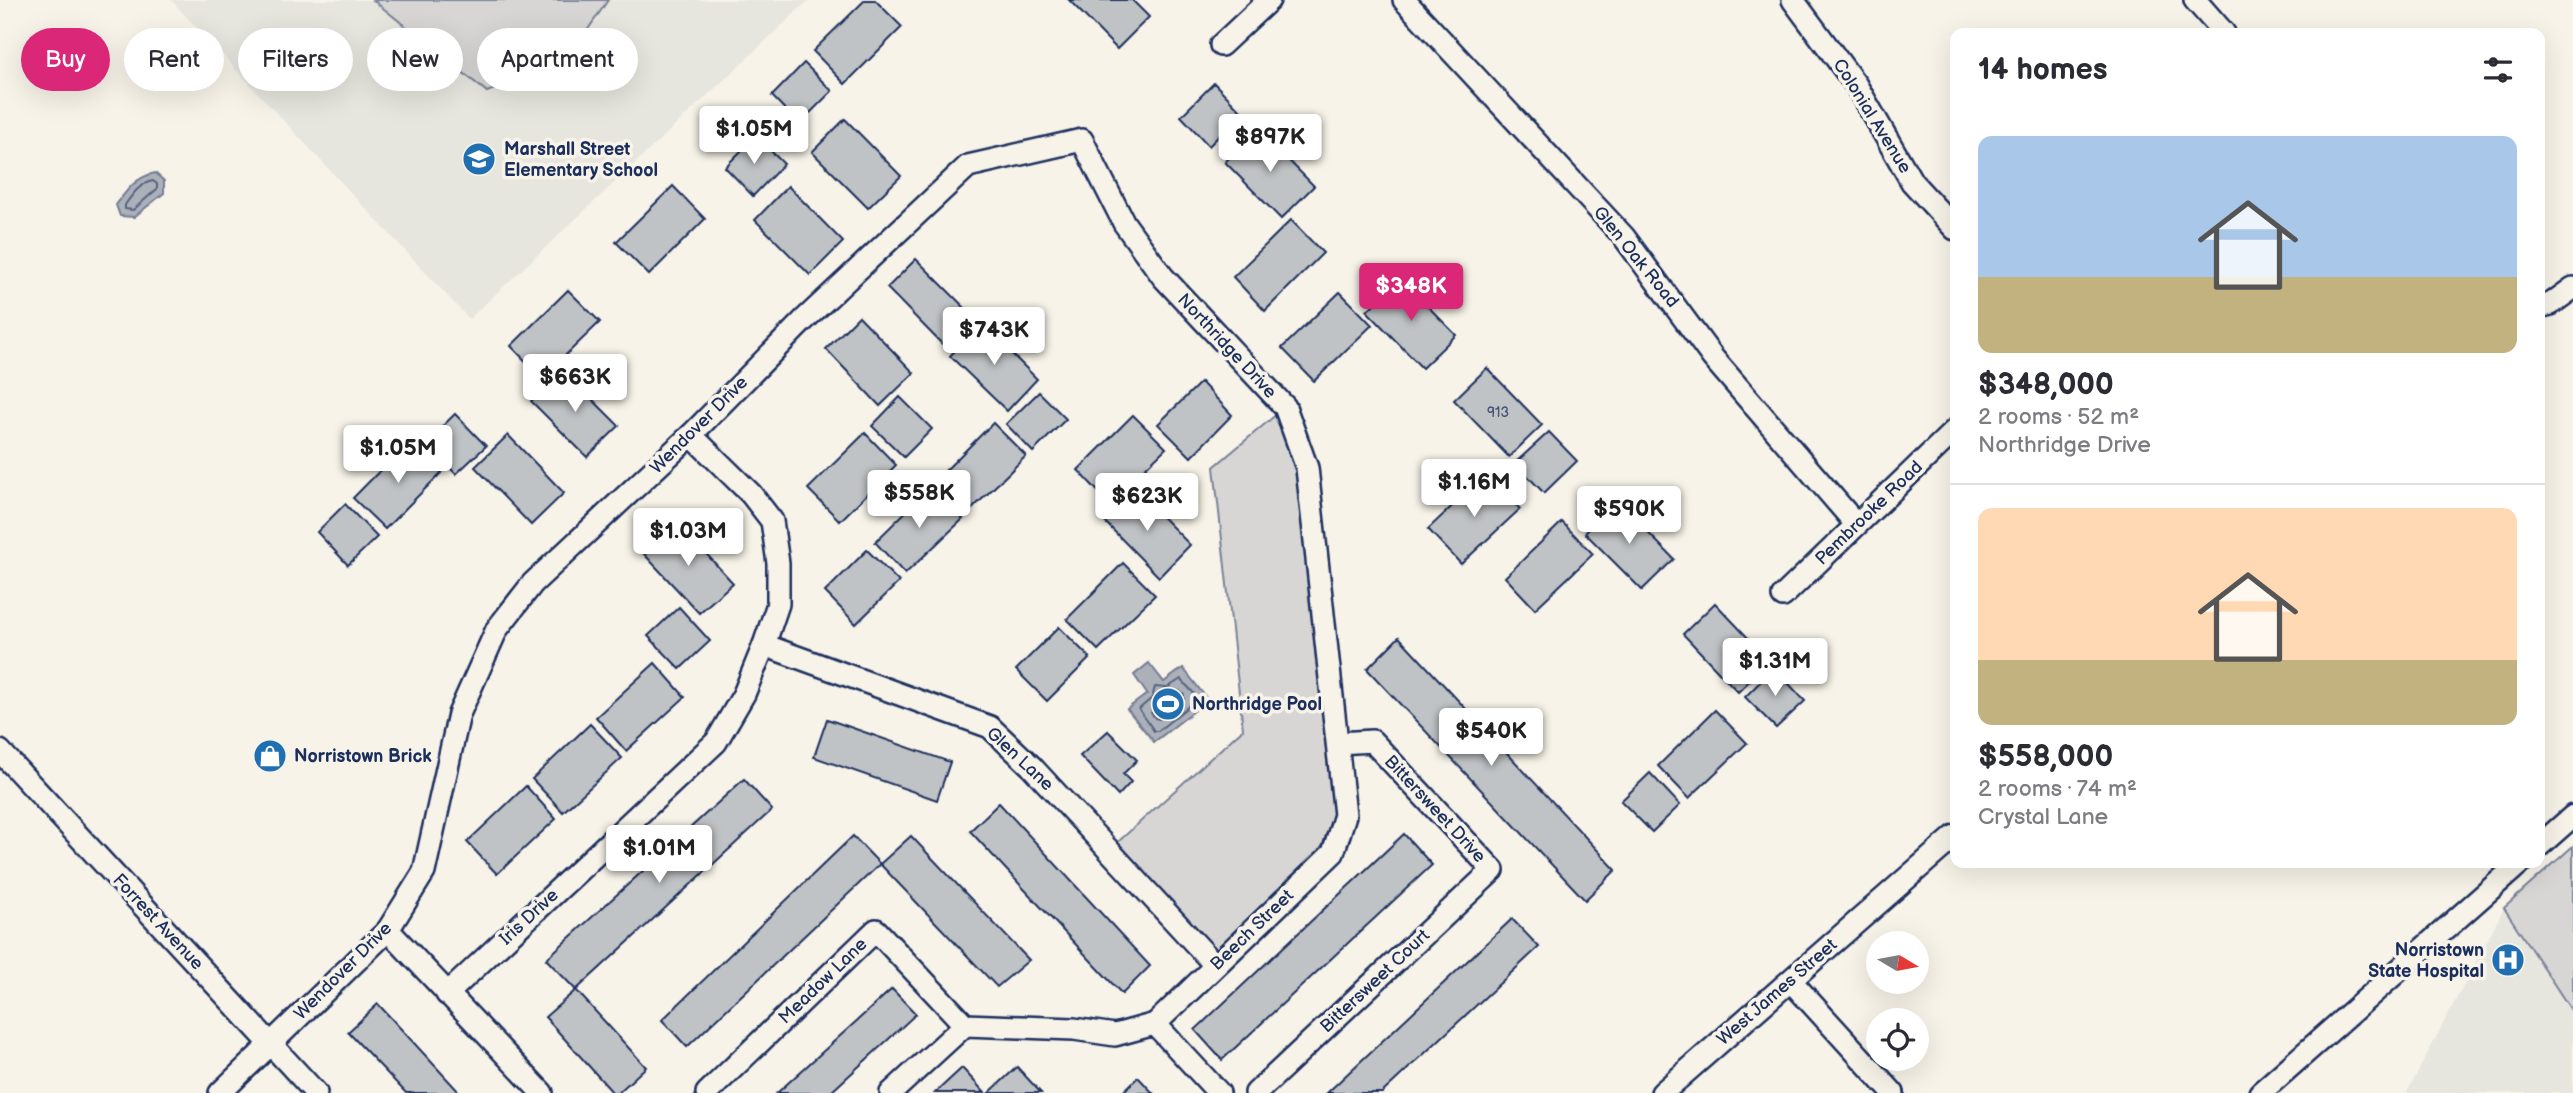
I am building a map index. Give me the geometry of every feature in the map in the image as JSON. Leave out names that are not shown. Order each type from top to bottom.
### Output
[{"type":"street","points":[[1221,45],[1269,0]]},
{"type":"street","name":"Glen Oak Road","points":[[1404,0],[1624,237],[1713,358],[1856,524]]},
{"type":"street","name":"Colonial Avenue","points":[[1793,0],[1856,85],[1912,182],[1950,224]]},
{"type":"street","points":[[2195,0],[2220,28]]},
{"type":"street","name":"Wendover Drive","points":[[220,1093],[388,930],[424,872],[459,714],[496,629],[533,583],[691,435],[803,321],[968,166],[1082,140],[1124,223],[1163,277]]},
{"type":"street","name":"Northridge Drive","points":[[1163,277],[1285,407],[1307,468],[1315,538]]},
{"type":"street","points":[[2545,306],[2573,288]]},
{"type":"street","name":"Iris Drive","points":[[447,994],[716,742],[744,694],[778,604],[778,563],[772,521],[751,494],[691,435]]},
{"type":"street","name":"Pembrooke Road","points":[[1783,596],[1950,435]]},
{"type":"street","name":"Beech Street","points":[[965,1025],[1074,1029],[1115,1035],[1155,1024],[1333,853],[1345,815],[1315,538]]},
{"type":"street","name":"Glen Lane","points":[[764,645],[990,727],[1031,766],[1215,965]]},
{"type":"street","name":"Bittersweet Drive","points":[[1338,743],[1372,741],[1493,870]]},
{"type":"street","name":"Forrest Avenue","points":[[0,751],[316,1093]]},
{"type":"street","points":[[2545,841],[2573,817]]},
{"type":"street","name":"West James Street","points":[[1662,1093],[1950,840]]},
{"type":"street","points":[[2260,1093],[2514,868]]},
{"type":"street","name":"Bittersweet Court","points":[[1256,1093],[1493,870]]},
{"type":"street","points":[[388,930],[542,1093]]},
{"type":"street","name":"Meadow Lane","points":[[707,1093],[876,930],[965,1025]]},
{"type":"street","points":[[1791,981],[1893,1093]]},
{"type":"street","points":[[1155,1024],[1219,1093]]},
{"type":"street","points":[[891,1093],[965,1025]]},
{"type":"shaded area","name":"Marshall Street Elementary School","points":[[171,0],[809,0],[469,319],[256,91],[353,91],[353,28],[238,28],[238,72],[224,57],[224,28],[197,28]]},
{"type":"shaded area","points":[[373,0],[608,0],[589,28],[477,28],[477,84],[463,73],[463,28],[408,28]]},
{"type":"shaded area","points":[[1285,407],[1307,468],[1338,743],[1333,853],[1215,965],[1109,850],[1243,729],[1214,467]]},
{"type":"shaded area","points":[[2573,846],[2573,1013],[2504,908]]},
{"type":"shaded area","name":"Norristown State Hospital","points":[[2504,908],[2573,1013],[2573,1093],[2407,1093]]},
{"type":"water","points":[[155,173],[164,181],[164,193],[134,217],[120,216],[116,205],[124,194],[137,181]]},
{"type":"water","name":"Northridge Pool","points":[[1149,663],[1164,682],[1183,668],[1208,700],[1154,742],[1127,709],[1147,694],[1134,675]]},
{"type":"building","points":[[865,0],[875,0],[902,27],[845,84],[813,51]]},
{"type":"building","points":[[1069,0],[1132,0],[1149,17],[1117,49]]},
{"type":"building","points":[[804,63],[832,91],[799,124],[772,96]]},
{"type":"building","points":[[1214,83],[1242,112],[1209,146],[1181,116]]},
{"type":"building","points":[[845,119],[901,176],[868,208],[812,152]]},
{"type":"building","points":[[1258,129],[1314,186],[1281,219],[1225,162]]},
{"type":"building","points":[[756,136],[784,164],[753,196],[725,167]]},
{"type":"building","points":[[673,186],[705,219],[649,275],[616,242]]},
{"type":"building","points":[[788,186],[843,242],[810,275],[755,220]]},
{"type":"building","points":[[1291,220],[1323,253],[1265,311],[1233,277]]},
{"type":"building","points":[[916,259],[972,315],[942,344],[887,288]]},
{"type":"building","points":[[1400,278],[1456,335],[1422,368],[1367,311]]},
{"type":"building","points":[[568,290],[600,322],[542,378],[511,346]]},
{"type":"building","points":[[1340,292],[1372,325],[1314,381],[1282,348]]},
{"type":"building","points":[[859,316],[914,373],[880,406],[826,349]]},
{"type":"building","points":[[981,323],[1037,379],[1007,411],[950,356]]},
{"type":"building","points":[[1487,368],[1542,425],[1509,457],[1454,400]]},
{"type":"building","points":[[563,370],[619,426],[587,457],[531,401]]},
{"type":"building","points":[[1201,382],[1232,415],[1191,457],[1158,424]]},
{"type":"building","points":[[1039,392],[1066,419],[1033,452],[1006,424]]},
{"type":"building","points":[[900,397],[932,429],[904,457],[872,426]]},
{"type":"building","points":[[455,414],[486,446],[456,474],[425,443]]},
{"type":"building","points":[[1133,415],[1166,448],[1109,503],[1078,470]]},
{"type":"building","points":[[993,423],[1026,456],[969,512],[936,480]]},
{"type":"building","points":[[1549,432],[1577,461],[1544,493],[1515,463]]},
{"type":"building","points":[[865,433],[896,465],[840,521],[808,489]]},
{"type":"building","points":[[508,435],[564,493],[531,525],[475,467]]},
{"type":"building","points":[[410,440],[442,472],[385,529],[353,498]]},
{"type":"building","points":[[1486,474],[1520,509],[1461,564],[1428,529]]},
{"type":"building","points":[[931,487],[963,519],[905,574],[875,542]]},
{"type":"building","points":[[1135,489],[1190,545],[1159,577],[1103,520]]},
{"type":"building","points":[[1617,501],[1674,559],[1642,590],[1585,533]]},
{"type":"building","points":[[345,504],[377,537],[348,565],[317,532]]},
{"type":"building","points":[[1562,522],[1593,554],[1535,609],[1505,577]]},
{"type":"building","points":[[678,523],[733,583],[699,613],[644,554]]},
{"type":"building","points":[[867,550],[899,582],[856,624],[825,592]]},
{"type":"building","points":[[1123,563],[1155,595],[1098,650],[1067,619]]},
{"type":"building","points":[[1715,603],[1770,661],[1738,692],[1683,634]]},
{"type":"building","points":[[679,607],[710,641],[680,669],[648,636]]},
{"type":"building","points":[[1059,627],[1090,658],[1047,701],[1016,670]]},
{"type":"building","points":[[1399,637],[1616,870],[1585,900],[1367,669]]},
{"type":"building","points":[[655,663],[685,697],[626,751],[596,717]]},
{"type":"building","points":[[1774,668],[1805,701],[1776,728],[1745,697]]},
{"type":"building","points":[[1715,710],[1747,743],[1689,798],[1658,766]]},
{"type":"building","points":[[827,719],[950,762],[937,800],[814,757]]},
{"type":"building","points":[[590,724],[622,758],[563,812],[532,779]]},
{"type":"building","points":[[1108,731],[1137,760],[1123,774],[1131,782],[1118,796],[1080,756]]},
{"type":"building","points":[[1650,773],[1680,805],[1652,832],[1621,801]]},
{"type":"building","points":[[744,779],[772,810],[576,990],[546,959]]},
{"type":"building","points":[[526,786],[556,819],[497,874],[467,842]]},
{"type":"building","points":[[999,803],[1150,966],[1122,994],[970,831]]},
{"type":"building","points":[[1404,834],[1432,865],[1222,1060],[1195,1030]]},
{"type":"building","points":[[853,836],[880,864],[687,1047],[662,1020]]},
{"type":"building","points":[[911,836],[1029,960],[997,987],[880,864]]},
{"type":"building","points":[[1512,919],[1539,947],[1382,1093],[1327,1093]]},
{"type":"building","points":[[892,989],[916,1014],[830,1093],[777,1093]]},
{"type":"building","points":[[576,990],[646,1067],[618,1093],[613,1093],[545,1017]]},
{"type":"building","points":[[378,1004],[460,1093],[406,1093],[348,1032]]},
{"type":"building","points":[[1017,1067],[1041,1093],[989,1093]]},
{"type":"building","points":[[962,1068],[985,1093],[935,1093]]},
{"type":"building","points":[[1138,1077],[1153,1093],[1122,1093]]},
{"type":"place","name":"Marshall Street Elementary School","points":[[479,159]]},
{"type":"place","name":"Northridge Pool","points":[[1168,704]]},
{"type":"place","name":"Norristown Brick","points":[[270,756]]},
{"type":"place","name":"Norristown State Hospital","points":[[2508,960]]}]
